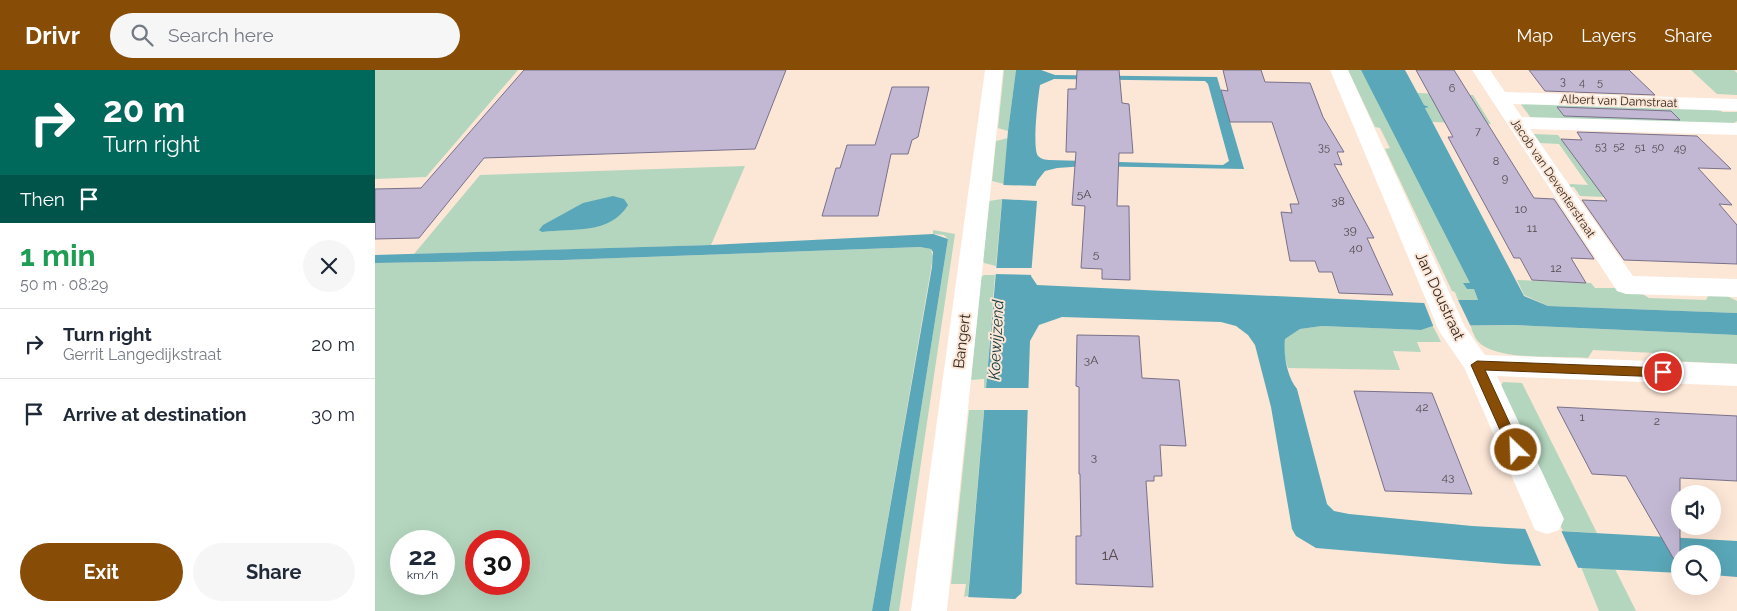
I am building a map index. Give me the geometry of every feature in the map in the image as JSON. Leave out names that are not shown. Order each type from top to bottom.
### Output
[{"type":"street","name":"Bangert","points":[[929,611],[995,70]]},
{"type":"street","name":"Jan Doustraat","points":[[1339,70],[1453,330],[1477,365],[1547,519]]},
{"type":"street","name":"Jacob van Deventerstraat","points":[[1481,70],[1565,198],[1626,285],[1737,288]]},
{"type":"street","name":"Albert van Damstraat","points":[[1500,98],[1737,105]]},
{"type":"street","name":"Albert van Damstraat","points":[[1517,123],[1737,129]]},
{"type":"street","points":[[1477,365],[1737,375]]},
{"type":"green space","points":[[375,70],[518,70],[426,177],[375,179]]},
{"type":"green space","points":[[1004,70],[1016,70],[1008,131],[998,128]]},
{"type":"green space","points":[[1348,70],[1361,70],[1378,99],[1471,283],[1464,284],[1467,289],[1474,289],[1478,300],[1458,300],[1455,292],[1452,291],[1385,149],[1390,148],[1380,128],[1375,127]]},
{"type":"green space","points":[[1691,70],[1734,70],[1737,73],[1737,95],[1717,94]]},
{"type":"green space","points":[[1417,93],[1473,95],[1491,124],[1432,122],[1425,107],[1429,107],[1424,105]]},
{"type":"green space","points":[[1520,103],[1713,108],[1723,112],[1737,112],[1737,121],[1730,125],[1531,118]]},
{"type":"green space","points":[[1534,134],[1558,135],[1604,197],[1580,196],[1574,187],[1569,187],[1570,184],[1588,185],[1559,144],[1540,143]]},
{"type":"green space","points":[[1008,138],[1004,184],[992,181],[996,141]]},
{"type":"green space","points":[[745,166],[711,245],[414,254],[480,175]]},
{"type":"green space","points":[[1002,199],[996,266],[984,263],[983,260],[989,201]]},
{"type":"green space","points":[[933,230],[955,234],[899,611],[889,611],[948,239],[944,235],[933,234]]},
{"type":"green space","points":[[920,247],[931,249],[933,257],[872,611],[375,611],[375,263],[563,260]]},
{"type":"green space","points":[[984,275],[995,275],[986,389],[984,388],[984,379],[971,380],[981,277]]},
{"type":"green space","points":[[1517,280],[1591,283],[1595,288],[1633,288],[1649,298],[1706,300],[1710,292],[1719,292],[1737,301],[1737,313],[1548,306],[1524,295]]},
{"type":"green space","points":[[1515,325],[1737,335],[1737,364],[1671,361],[1656,353],[1593,350],[1588,358],[1517,355],[1491,350],[1482,345],[1476,339],[1470,326]]},
{"type":"green space","points":[[1322,326],[1421,330],[1433,326],[1441,342],[1417,342],[1421,352],[1393,351],[1400,370],[1288,368],[1283,351],[1285,339],[1300,329]]},
{"type":"green space","points":[[1503,382],[1522,383],[1597,533],[1563,531],[1545,495],[1501,386]]},
{"type":"green space","points":[[969,410],[984,410],[968,596],[964,597],[966,584],[951,584]]},
{"type":"green space","points":[[1581,567],[1615,569],[1636,611],[1599,611]]},
{"type":"water","name":"Koewijzend","points":[[1016,70],[1041,70],[1055,75],[1217,77],[1244,169],[1085,166],[1045,171],[1037,181],[1035,188],[1037,201],[1031,276],[1037,285],[1424,303],[1459,303],[1458,300],[1478,300],[1474,289],[1467,289],[1463,283],[1470,283],[1361,70],[1405,70],[1424,105],[1429,107],[1425,108],[1524,296],[1548,306],[1737,313],[1737,335],[1515,325],[1433,326],[1421,330],[1322,326],[1300,329],[1285,339],[1285,358],[1288,372],[1297,389],[1327,504],[1334,511],[1472,526],[1737,541],[1737,577],[1721,576],[1721,545],[1671,545],[1671,573],[1506,564],[1316,548],[1296,536],[1292,529],[1271,407],[1255,345],[1248,335],[1236,326],[1221,322],[1062,317],[1039,325],[1030,341],[1021,611],[967,611],[1008,131]],"holes":[[[1054,79],[1205,81],[1208,84],[1229,161],[1223,165],[1048,160],[1038,156],[1035,133],[1040,85]]]},
{"type":"water","points":[[613,196],[624,199],[628,205],[620,215],[601,226],[578,230],[542,232],[539,230],[543,225],[583,203]]},
{"type":"water","points":[[933,234],[948,239],[889,611],[872,611],[932,267],[933,252],[931,249],[920,247],[563,260],[375,263],[375,255],[711,245]]},
{"type":"pier","points":[[1003,185],[1038,186],[1038,201],[1000,199]]},
{"type":"pier","points":[[993,268],[1034,268],[1034,275],[993,274]]},
{"type":"pier","points":[[1457,298],[1472,329],[1434,328],[1423,300],[1456,301]]},
{"type":"pier","points":[[983,388],[1031,388],[1030,410],[981,410]]},
{"type":"pier","points":[[1524,526],[1560,528],[1579,570],[1542,568]]},
{"type":"pier","points":[[1025,590],[1024,611],[964,611],[966,597],[1015,599]]},
{"type":"building","points":[[524,70],[786,70],[755,149],[484,158],[419,238],[375,239],[375,189],[421,188]]},
{"type":"building","points":[[1077,70],[1119,70],[1122,103],[1129,104],[1133,153],[1119,153],[1117,206],[1129,206],[1130,280],[1102,279],[1102,269],[1081,268],[1085,206],[1072,205],[1076,152],[1066,152],[1068,89],[1076,89]]},
{"type":"building","points":[[1223,70],[1261,70],[1265,82],[1310,83],[1323,117],[1344,152],[1337,152],[1342,165],[1334,164],[1374,238],[1367,238],[1393,295],[1339,293],[1332,272],[1319,272],[1315,261],[1290,261],[1281,212],[1292,213],[1290,204],[1299,204],[1272,122],[1230,122],[1221,90],[1228,91]]},
{"type":"building","points":[[1416,70],[1454,70],[1534,198],[1554,199],[1594,259],[1571,258],[1586,283],[1532,280],[1520,258],[1514,258],[1448,137],[1453,137]]},
{"type":"building","points":[[1529,70],[1629,70],[1655,95],[1545,91]]},
{"type":"building","points":[[892,87],[929,87],[918,137],[912,140],[908,154],[891,154],[878,216],[822,216],[836,168],[840,168],[847,145],[875,145]]},
{"type":"building","points":[[1557,107],[1671,111],[1680,120],[1564,116]]},
{"type":"building","points":[[1577,132],[1697,136],[1731,169],[1698,168],[1732,205],[1719,204],[1737,225],[1737,264],[1624,260],[1582,200],[1607,201],[1561,139],[1582,140]]},
{"type":"building","points":[[1077,335],[1139,336],[1142,378],[1179,380],[1186,446],[1160,445],[1162,476],[1154,476],[1154,481],[1146,481],[1153,587],[1076,584],[1076,536],[1081,536],[1079,387],[1076,386]]},
{"type":"building","points":[[1354,391],[1432,393],[1472,494],[1385,491]]},
{"type":"building","points":[[1557,407],[1737,416],[1737,481],[1680,478],[1680,485],[1671,485],[1671,535],[1680,535],[1680,545],[1671,545],[1671,554],[1626,476],[1592,474]]},
{"type":"route","points":[[1516,450],[1477,365],[1663,372]]}]
